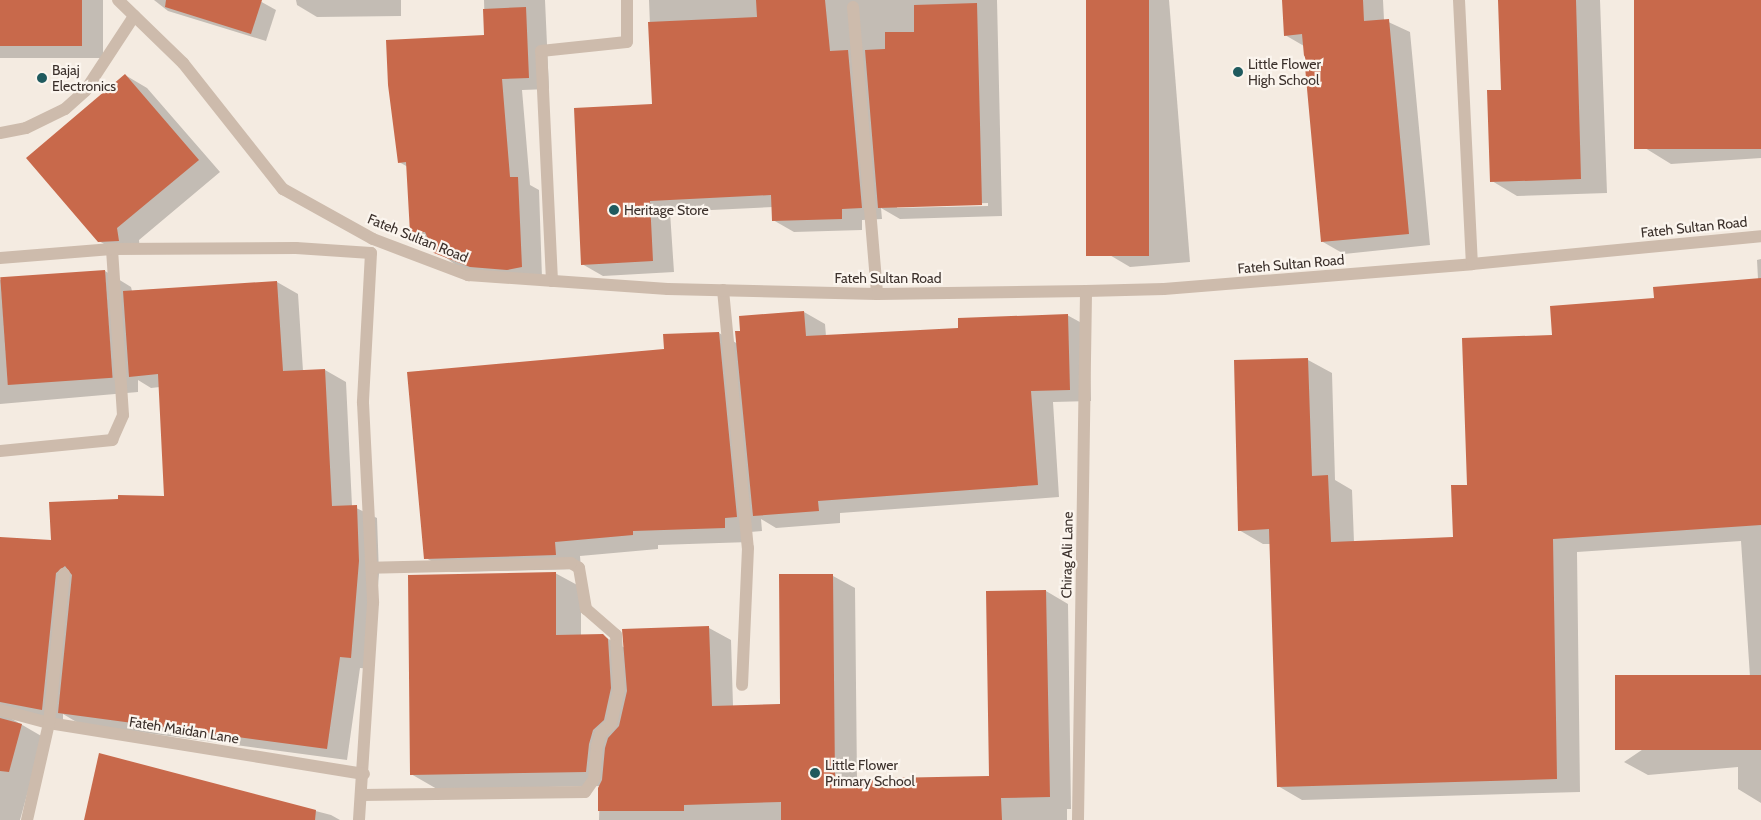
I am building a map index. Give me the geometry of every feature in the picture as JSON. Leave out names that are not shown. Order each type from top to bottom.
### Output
[{"type":"street","name":"Fateh Sultan Road","points":[[118,0],[183,63],[283,189],[373,239],[468,275],[723,290],[878,294],[1164,289],[1472,264],[1761,236]]},
{"type":"street","points":[[552,281],[541,51],[627,42],[627,0]]},
{"type":"street","points":[[1459,0],[1472,264]]},
{"type":"street","points":[[854,8],[878,294]]},
{"type":"street","points":[[0,133],[26,128],[65,109],[85,91],[134,16]]},
{"type":"street","points":[[359,820],[364,774],[374,603],[363,403],[373,239]]},
{"type":"street","points":[[0,258],[112,249],[296,248],[371,253]]},
{"type":"street","points":[[0,451],[112,440],[123,415],[112,249]]},
{"type":"street","points":[[723,290],[748,548],[742,685]]},
{"type":"street","name":"Chirag Ali Lane","points":[[1078,820],[1086,291]]},
{"type":"street","points":[[362,796],[585,792],[594,779],[597,746],[601,734],[611,724],[619,689],[616,635],[586,609],[579,568],[571,563],[372,568]]},
{"type":"street","points":[[27,820],[49,724],[64,574]]},
{"type":"street","name":"Fateh Maidan Lane","points":[[0,710],[49,724],[364,774]]},
{"type":"building","points":[[0,0],[82,0],[82,46],[0,46]]},
{"type":"building","points":[[166,0],[262,0],[251,34],[165,7]]},
{"type":"building","points":[[756,0],[825,0],[830,51],[848,50],[862,208],[842,209],[842,219],[772,221],[771,195],[650,201],[653,261],[581,265],[574,108],[652,104],[648,22],[757,17]]},
{"type":"building","points":[[1086,0],[1149,0],[1149,256],[1086,256]]},
{"type":"building","name":"Little Flower High School","points":[[1282,0],[1363,0],[1364,21],[1389,19],[1409,234],[1321,242],[1302,34],[1284,36]]},
{"type":"building","points":[[1498,0],[1576,0],[1581,179],[1490,182],[1487,90],[1501,90]]},
{"type":"building","points":[[1634,0],[1761,0],[1761,149],[1634,149]]},
{"type":"building","points":[[977,3],[982,205],[878,208],[865,50],[885,49],[885,32],[914,32],[914,5]]},
{"type":"building","points":[[526,7],[529,78],[502,79],[510,177],[518,177],[522,267],[507,270],[470,267],[434,253],[425,232],[410,233],[406,162],[398,163],[388,85],[386,40],[484,35],[483,9]]},
{"type":"building","points":[[125,74],[199,160],[117,228],[119,241],[98,242],[26,158]]},
{"type":"building","points":[[105,270],[113,378],[8,385],[0,277]]},
{"type":"building","points":[[1761,278],[1761,525],[1553,539],[1557,779],[1277,787],[1269,529],[1238,531],[1234,360],[1308,358],[1312,476],[1328,475],[1331,542],[1453,537],[1451,485],[1467,485],[1462,338],[1552,335],[1550,306],[1654,298],[1653,287]]},
{"type":"building","points":[[277,281],[283,371],[325,369],[332,506],[357,505],[359,561],[351,658],[340,657],[327,749],[58,713],[72,575],[65,566],[56,573],[42,710],[0,702],[0,537],[51,540],[49,502],[118,499],[118,495],[164,496],[158,374],[129,377],[123,291]]},
{"type":"building","points":[[804,311],[806,336],[958,328],[958,318],[1068,314],[1070,390],[1031,391],[1038,485],[818,501],[819,511],[753,516],[735,331],[740,331],[739,316]]},
{"type":"building","points":[[719,332],[737,517],[725,518],[725,528],[633,531],[633,535],[555,542],[556,555],[424,559],[407,372],[664,349],[663,334]]},
{"type":"building","points":[[556,572],[556,635],[603,634],[608,639],[611,688],[604,720],[593,730],[589,744],[586,772],[410,775],[408,575]]},
{"type":"building","points":[[779,574],[833,574],[835,779],[989,776],[986,591],[1046,590],[1050,797],[1001,798],[1002,820],[781,820],[781,802],[684,805],[684,811],[598,811],[598,788],[602,780],[605,748],[608,738],[619,726],[627,691],[622,629],[709,626],[712,706],[780,704]]},
{"type":"building","points":[[1615,675],[1761,675],[1761,750],[1615,750]]},
{"type":"building","points":[[0,718],[22,724],[9,772],[0,771]]},
{"type":"building","points":[[99,753],[316,810],[315,820],[84,820]]},
{"type":"place","name":"Little Flower High School","points":[[1238,72]]},
{"type":"place","name":"Bajaj Electronics","points":[[42,78]]},
{"type":"place","name":"Heritage Store","points":[[614,210]]},
{"type":"place","name":"Little Flower Primary School","points":[[815,773]]}]
